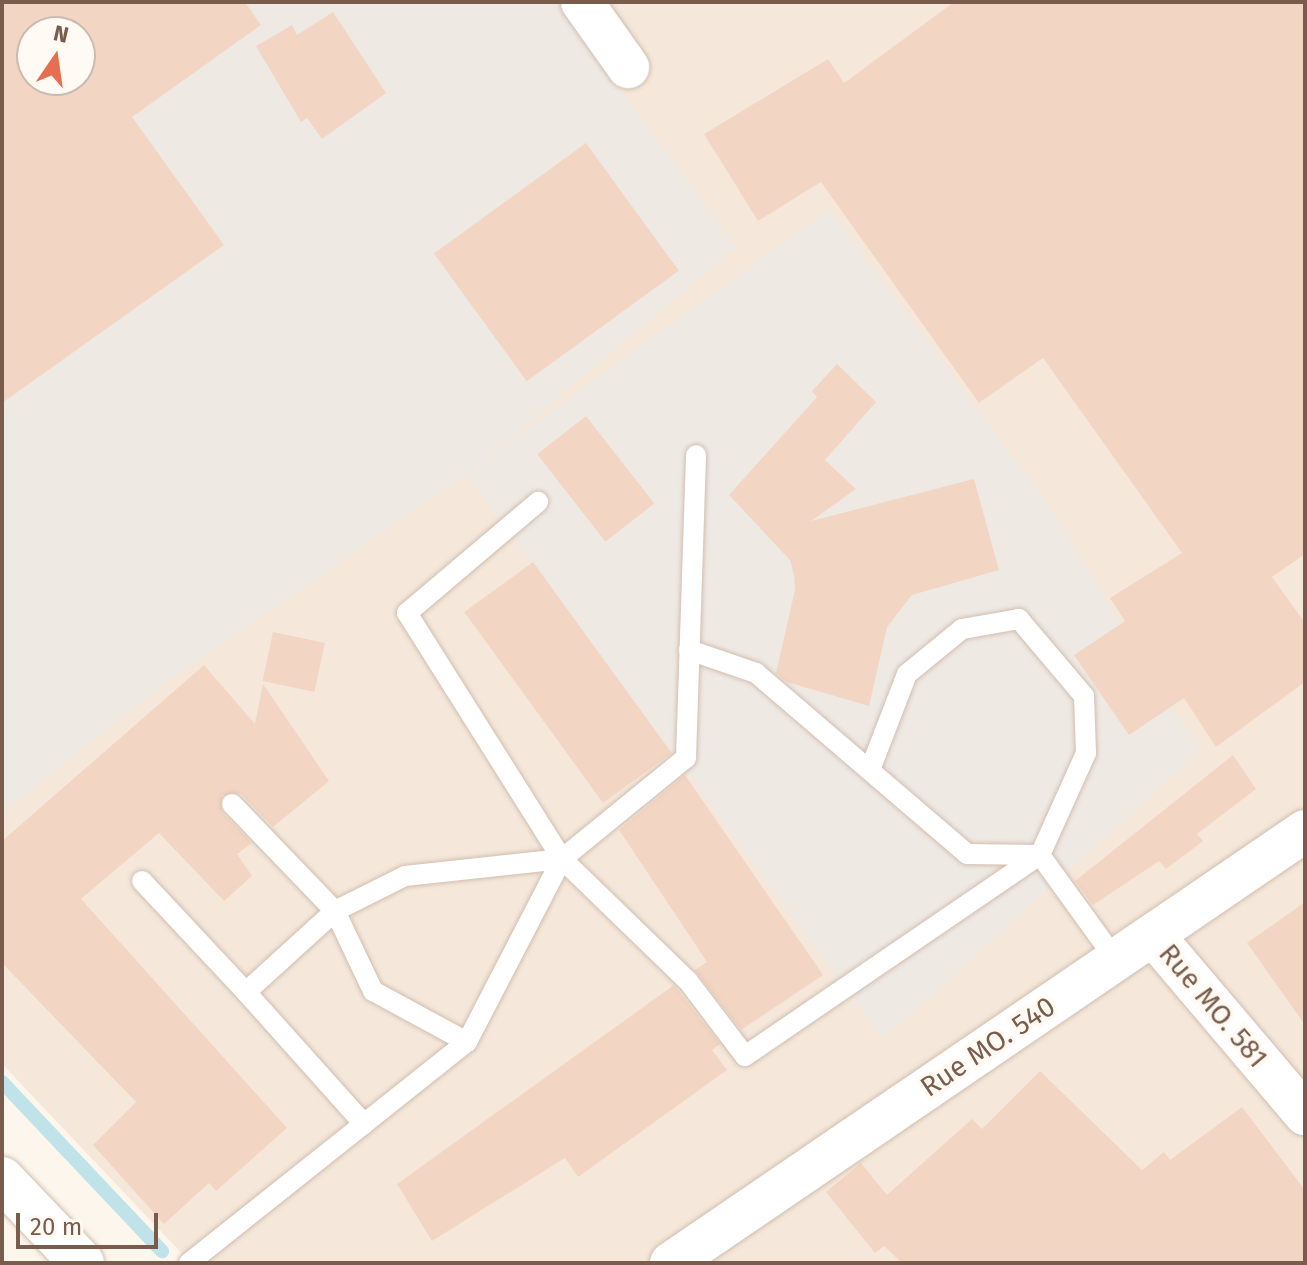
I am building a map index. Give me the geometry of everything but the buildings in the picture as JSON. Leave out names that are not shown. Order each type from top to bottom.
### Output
[{"type":"street","points":[[582,2],[628,67]]},
{"type":"street","name":"Rue MO. 540","points":[[671,1263],[1305,831]]},
{"type":"street","name":"Rue MO. 581","points":[[1153,935],[1305,1114]]},
{"type":"street","points":[[2,1179],[82,1263]]},
{"type":"lane","points":[[189,1263],[467,1042],[562,859],[686,758],[696,455]]},
{"type":"lane","points":[[538,502],[407,613],[562,859],[688,981],[745,1056],[1040,855],[1086,753],[1084,696],[1019,619],[962,629],[907,674],[870,770]]},
{"type":"lane","points":[[689,650],[756,673],[967,854],[1040,855]]},
{"type":"lane","points":[[232,804],[335,911],[373,991],[467,1042]]},
{"type":"lane","points":[[1040,855],[1116,960]]},
{"type":"lane","points":[[246,992],[335,911],[405,876],[562,859]]},
{"type":"lane","points":[[142,881],[364,1124]]},
{"type":"shaded area","points":[[2,2],[1305,2],[1305,1263],[191,1263],[2,1064]]},
{"type":"shaded area","points":[[2,2],[556,2],[736,247],[479,464],[829,209],[1046,501],[1199,751],[883,1039],[466,474],[167,682],[2,812]]},
{"type":"waterway","points":[[2,1082],[162,1251]]}]
